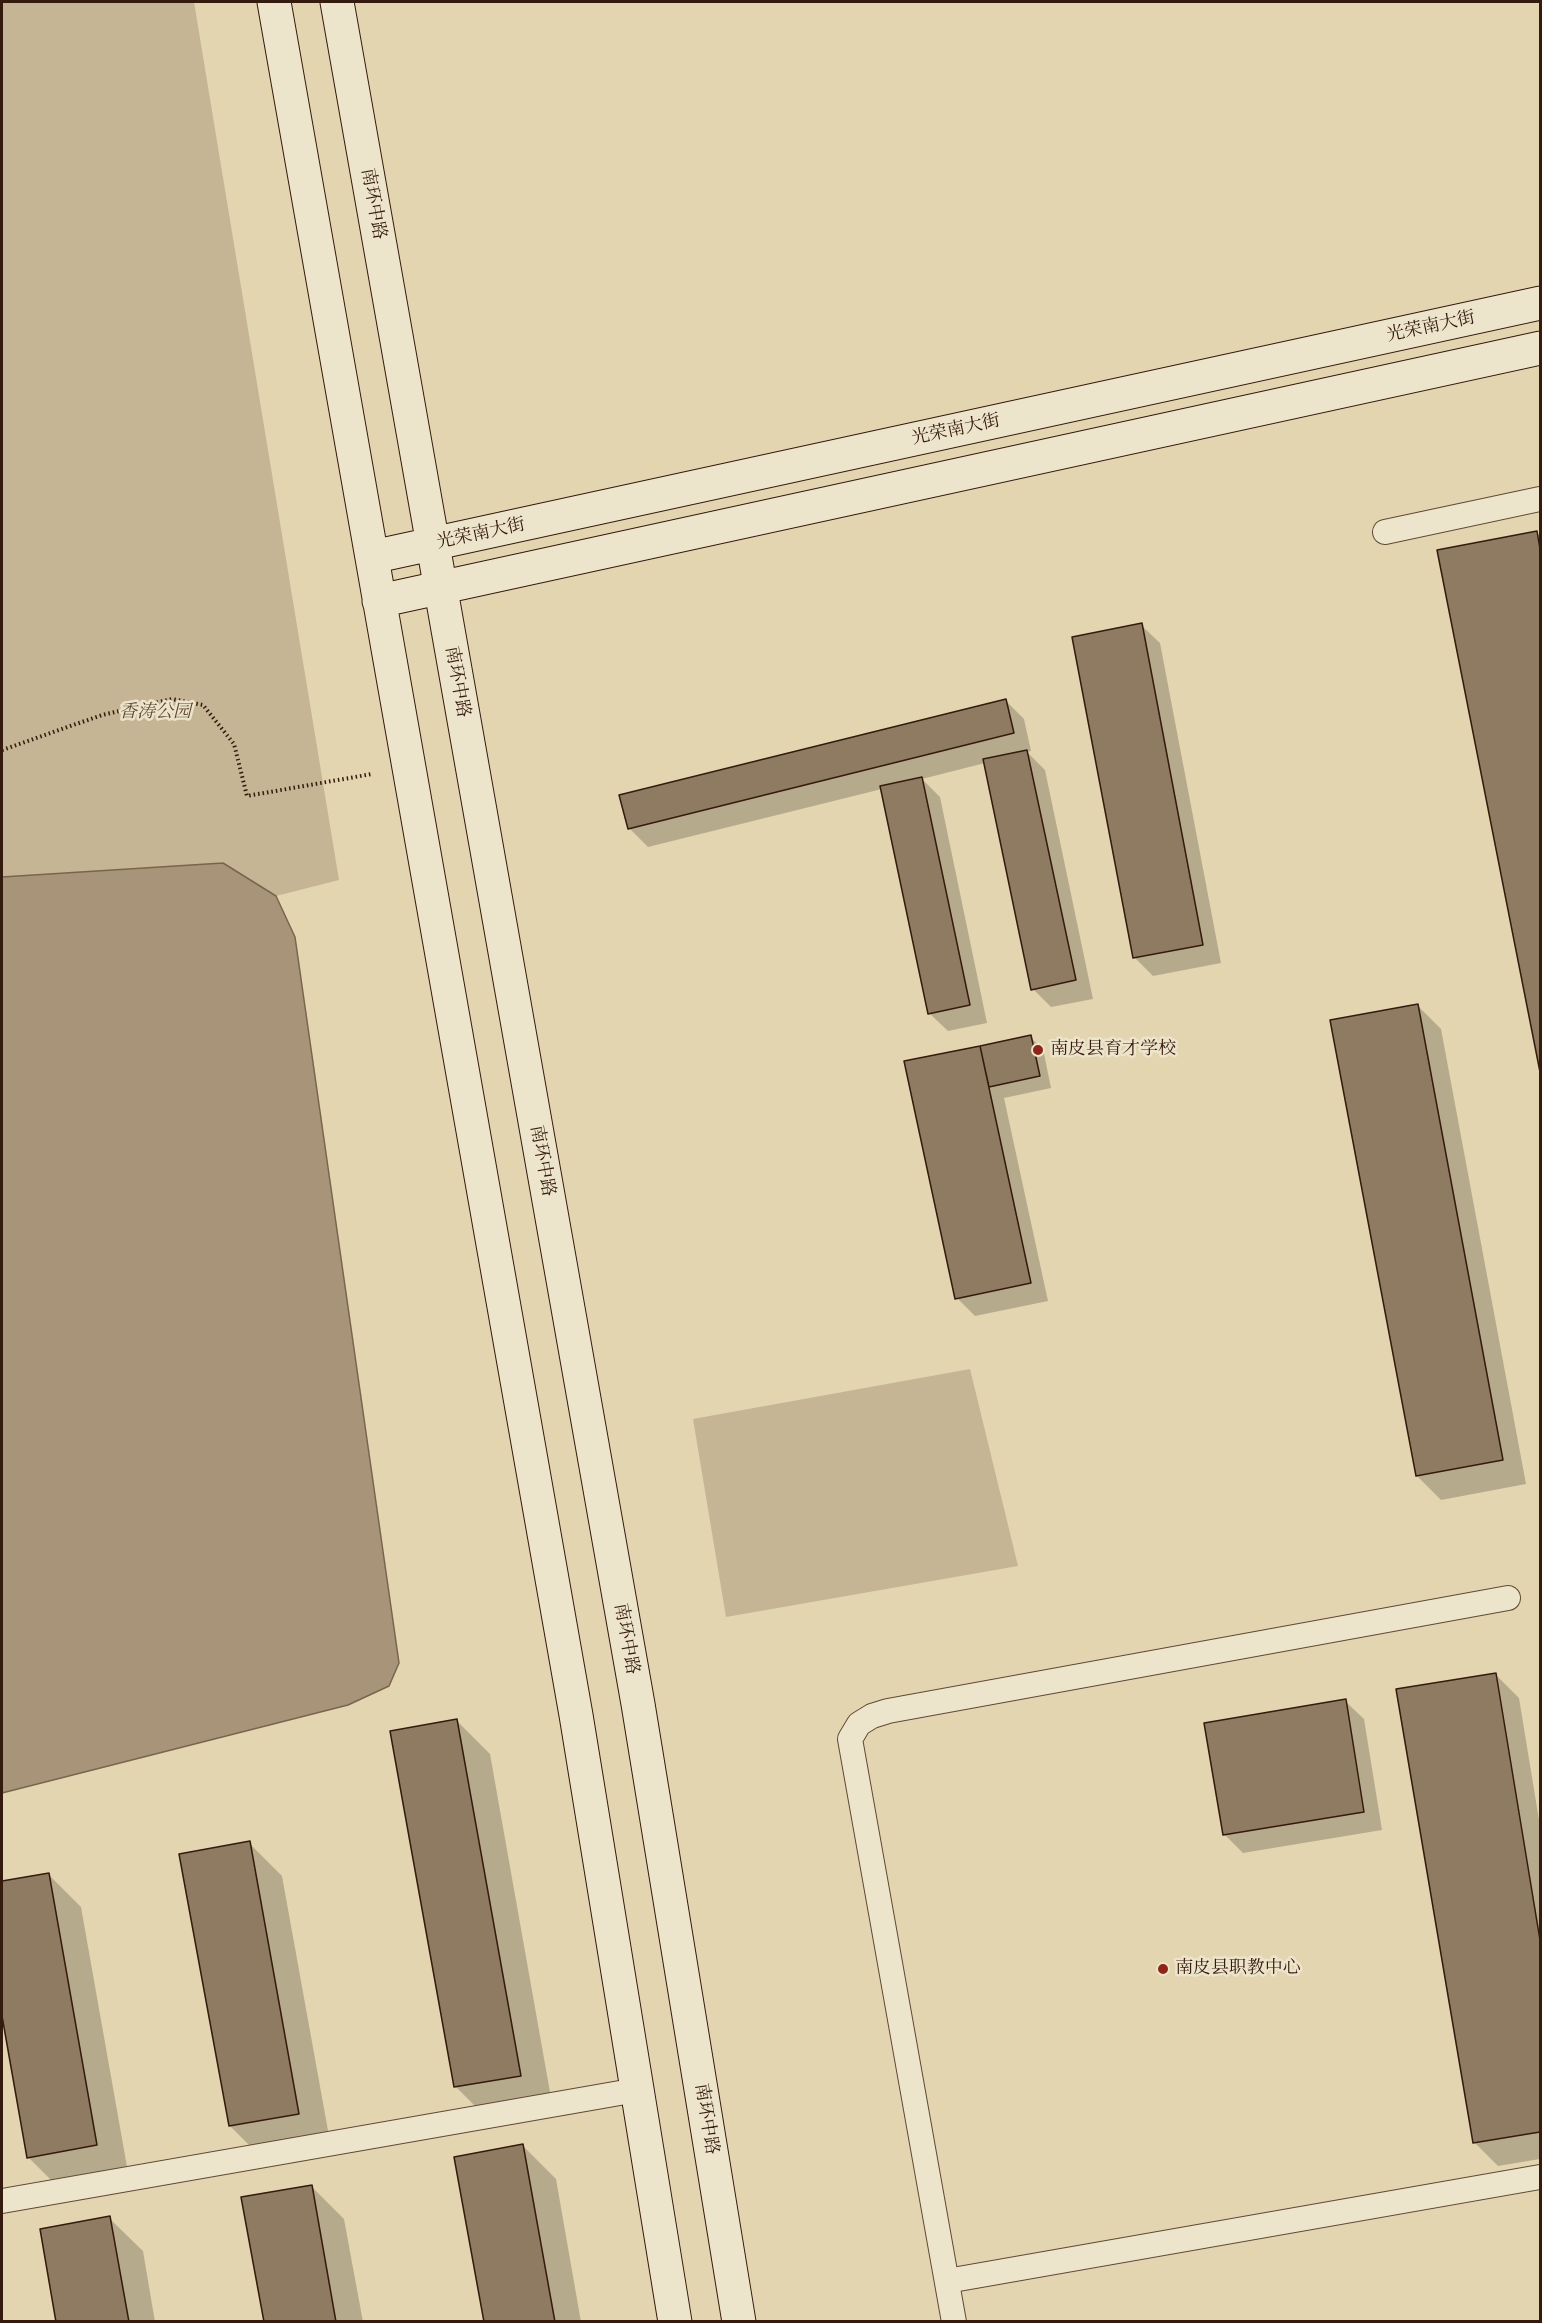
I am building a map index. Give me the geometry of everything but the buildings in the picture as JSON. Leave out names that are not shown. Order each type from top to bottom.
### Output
[{"type":"main road","points":[[274,2],[576,1715],[675,2322]]},
{"type":"main road","name":"南环中路","points":[[337,2],[638,1704],[739,2322]]},
{"type":"main road","name":"光荣南大街","points":[[372,557],[1540,303]]},
{"type":"main road","points":[[379,601],[1540,348]]},
{"type":"lane","points":[[1385,532],[1540,499]]},
{"type":"lane","points":[[954,2322],[850,1739],[859,1724],[872,1716],[888,1711],[1508,1598]]},
{"type":"lane","points":[[2,2201],[637,2090]]},
{"type":"lane","points":[[947,2281],[1540,2177]]},
{"type":"path","points":[[2,750],[102,715],[172,699],[203,705],[234,744],[247,796],[408,767]]},
{"type":"green space","name":"香涛公园","points":[[2,2],[194,2],[339,880],[276,896],[223,863],[2,877]]},
{"type":"green space","points":[[970,1369],[1018,1566],[726,1617],[693,1419]]},
{"type":"shaded area","points":[[223,863],[276,896],[295,937],[399,1663],[389,1686],[348,1705],[2,1793],[2,877]]},
{"type":"place","name":"南皮县育才学校","points":[[1038,1050]]},
{"type":"place","name":"南皮县职教中心","points":[[1163,1969]]}]
